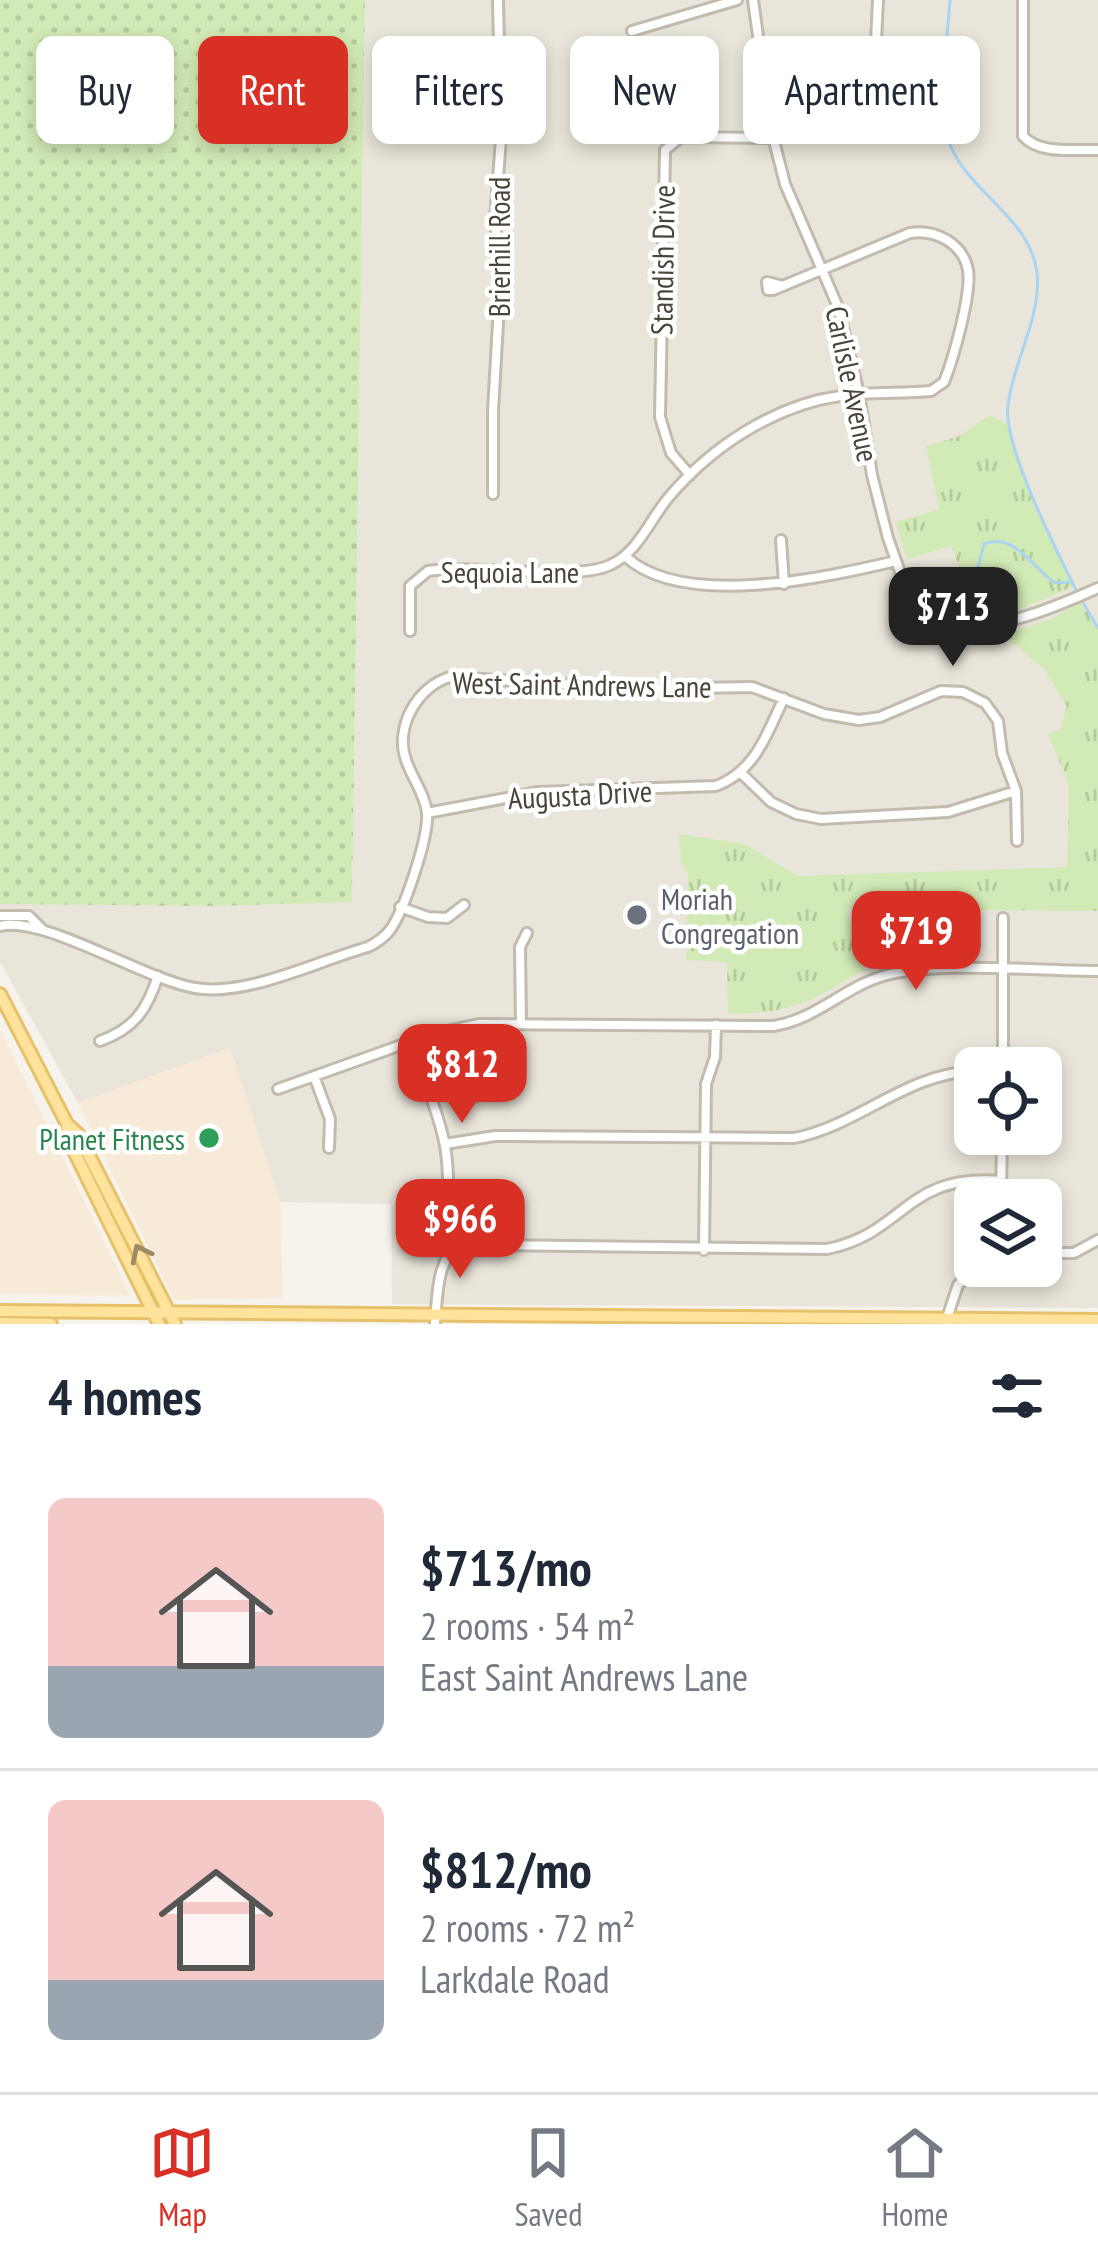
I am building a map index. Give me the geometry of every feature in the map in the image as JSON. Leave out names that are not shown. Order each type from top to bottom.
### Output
[{"type":"main road","points":[[0,994],[173,1319]]},
{"type":"main road","points":[[67,1124],[68,1139],[157,1319]]},
{"type":"main road","points":[[0,1311],[157,1319],[1098,1320]]},
{"type":"main road","points":[[0,1324],[51,1324]]},
{"type":"street","name":"Brierhill Road","points":[[493,494],[500,287],[494,219],[501,138],[498,0]]},
{"type":"street","points":[[632,31],[737,0]]},
{"type":"street","name":"Carlisle Avenue","points":[[753,0],[759,36]]},
{"type":"street","points":[[876,36],[878,0]]},
{"type":"street","points":[[1023,0],[1023,136],[1032,146],[1042,148],[1098,149]]},
{"type":"street","name":"Standish Drive","points":[[690,475],[671,453],[660,417],[664,150],[681,137],[743,138]]},
{"type":"street","name":"Carlisle Avenue","points":[[774,144],[784,184],[838,307],[872,476],[911,607],[925,628],[1003,625],[1096,590]]},
{"type":"street","points":[[783,286],[922,231],[945,238],[968,267],[968,279],[944,382],[931,391],[829,398],[766,421],[690,475],[625,556],[642,570],[728,584],[784,584],[896,561]]},
{"type":"street","points":[[781,540],[784,584]]},
{"type":"street","name":"Sequoia Lane","points":[[410,631],[410,586],[432,569],[591,571],[625,556]]},
{"type":"street","name":"West Saint Andrews Lane","points":[[427,813],[403,751],[407,720],[422,694],[442,680],[460,677],[672,690],[746,687],[824,714],[859,719],[880,717],[940,691],[974,696],[995,713],[1002,753],[1016,791],[1016,841]]},
{"type":"street","points":[[784,698],[760,751],[736,776],[788,812],[821,819],[948,812],[1016,791]]},
{"type":"street","name":"Augusta Drive","points":[[427,813],[538,792],[704,789],[736,776]]},
{"type":"street","points":[[0,926],[43,930],[198,988],[244,986],[368,947],[391,930],[422,843],[427,813]]},
{"type":"street","points":[[400,907],[447,918],[464,905]]},
{"type":"street","points":[[0,916],[29,916],[43,930]]},
{"type":"street","points":[[1003,918],[1003,1047]]},
{"type":"street","points":[[521,1023],[520,947],[526,933]]},
{"type":"street","points":[[278,1089],[459,1027],[521,1023],[773,1026],[806,1018],[858,986],[902,972],[1098,971]]},
{"type":"street","points":[[100,1041],[124,1031],[141,1015],[158,976]]},
{"type":"street","points":[[704,1250],[706,1084],[715,1057],[716,1025]]},
{"type":"street","points":[[411,1042],[446,1144],[446,1192],[454,1212],[466,1230],[506,1248],[806,1251],[847,1245],[878,1230],[929,1190],[954,1182]]},
{"type":"street","points":[[446,1144],[495,1136],[794,1138],[824,1131],[916,1082],[954,1075]]},
{"type":"street","points":[[314,1076],[330,1119],[329,1148]]},
{"type":"street","points":[[435,1319],[440,1270],[466,1230]]},
{"type":"street","points":[[1062,1253],[1074,1253],[1098,1240]]},
{"type":"street","points":[[946,1321],[957,1287]]},
{"type":"shaded area","points":[[365,0],[1098,0],[1098,1308],[392,1304],[391,1204],[280,1202],[230,1048],[78,1103],[0,962],[0,904],[352,902]]},
{"type":"shaded area","points":[[0,1029],[130,1295],[0,1294]]},
{"type":"shaded area","points":[[230,1048],[280,1202],[283,1298],[174,1300],[78,1103]]},
{"type":"green space","points":[[0,0],[365,0],[352,902],[0,904]]},
{"type":"green space","points":[[989,415],[1008,424],[1033,497],[1074,586],[1013,612],[930,618],[971,598],[951,546],[907,559],[896,522],[939,509],[926,446],[960,436]]},
{"type":"green space","points":[[1080,602],[1098,628],[1098,911],[846,909],[865,969],[801,1004],[728,1014],[727,962],[686,960],[688,874],[681,862],[679,834],[744,844],[798,876],[1067,867],[1069,785],[1048,734],[1061,728],[1067,707],[1045,670],[1003,635],[1053,618]]},
{"type":"green space","points":[[738,865],[740,900],[725,903],[724,934],[704,934],[705,868]]},
{"type":"green space","points":[[807,946],[808,970],[785,971],[789,997],[765,1001],[759,994],[758,974],[779,972],[762,971],[761,948]]},
{"type":"waterway","points":[[950,0],[943,88],[947,137],[967,173],[1022,234],[1037,272],[1035,305],[1011,389],[1008,423],[1033,499],[1077,592]]},
{"type":"waterway","points":[[980,610],[976,575],[984,544],[1005,543],[1055,583],[1070,582]]},
{"type":"waterway","points":[[1082,601],[1098,628]]},
{"type":"place","name":"Moriah Congregation","points":[[637,915]]},
{"type":"place","name":"Planet Fitness","points":[[209,1138]]}]
